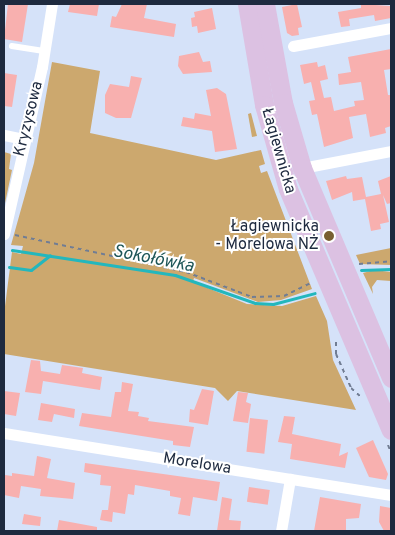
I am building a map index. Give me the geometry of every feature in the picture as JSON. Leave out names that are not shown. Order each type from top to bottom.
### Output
[{"type":"main road","name":"Łagiewnicka","points":[[247,4],[258,76],[274,145],[298,215],[391,430]]},
{"type":"main road","name":"Łagiewnicka","points":[[265,4],[283,103],[302,168],[391,378]]},
{"type":"main road","points":[[340,312],[359,304]]},
{"type":"street","name":"Kryzysowa","points":[[7,234],[24,139],[44,51],[52,4]]},
{"type":"street","points":[[293,46],[391,28]]},
{"type":"street","points":[[4,135],[24,139]]},
{"type":"street","points":[[302,168],[391,152]]},
{"type":"street","name":"Morelowa","points":[[4,433],[391,495]]},
{"type":"street","points":[[281,531],[290,479]]},
{"type":"lane","points":[[12,46],[44,51]]},
{"type":"path","points":[[7,234],[186,272],[258,297],[284,296],[315,282]]},
{"type":"path","points":[[355,265],[391,261]]},
{"type":"path","points":[[336,340],[336,354],[354,392],[362,397]]},
{"type":"shaded area","points":[[52,62],[100,71],[90,133],[216,160],[261,150],[265,164],[259,166],[261,173],[267,171],[312,289],[281,300],[258,302],[194,278],[193,282],[247,304],[282,306],[316,296],[327,321],[333,360],[356,410],[237,391],[228,401],[215,388],[4,354],[4,314],[12,252],[21,254],[23,246],[11,245],[34,163]]},
{"type":"shaded area","points":[[251,113],[257,136],[252,137],[248,114]]},
{"type":"shaded area","points":[[4,152],[11,154],[9,169],[12,170],[4,208]]},
{"type":"shaded area","points":[[391,248],[391,265],[360,264],[356,255]]},
{"type":"shaded area","points":[[374,270],[391,272],[391,281],[377,280],[372,287],[373,294],[363,273]]},
{"type":"building","points":[[8,4],[28,4],[22,42],[4,39]]},
{"type":"building","points":[[70,4],[99,4],[97,16],[68,12]]},
{"type":"building","points":[[122,4],[147,4],[144,18],[176,24],[174,37],[110,27],[112,16],[116,17]]},
{"type":"building","points":[[297,4],[302,27],[298,28],[299,35],[292,36],[287,33],[282,7]]},
{"type":"building","points":[[361,4],[390,6],[391,18],[375,21],[374,15],[349,19],[350,26],[341,27],[338,12],[361,8]]},
{"type":"building","points":[[212,8],[216,29],[198,33],[197,26],[192,27],[191,18],[195,17],[194,12]]},
{"type":"building","points":[[391,49],[391,69],[384,70],[388,95],[391,95],[391,126],[385,128],[386,133],[370,137],[366,114],[349,117],[353,138],[324,147],[317,114],[312,115],[309,101],[315,100],[311,82],[304,84],[300,65],[317,62],[318,67],[325,65],[328,79],[320,81],[324,98],[331,97],[334,111],[355,106],[354,101],[364,100],[361,82],[339,85],[338,74],[351,72],[348,57]]},
{"type":"building","points":[[199,52],[203,62],[210,61],[212,72],[183,74],[178,66],[179,56]]},
{"type":"building","points":[[4,73],[17,75],[12,107],[4,106]]},
{"type":"building","points":[[131,76],[142,78],[131,118],[116,118],[105,113],[105,95],[110,84],[129,87]]},
{"type":"building","points":[[217,88],[226,94],[237,149],[215,152],[212,131],[181,126],[183,117],[194,119],[195,113],[211,116],[206,90]]},
{"type":"building","points":[[346,176],[347,179],[362,177],[366,197],[381,194],[378,181],[391,176],[391,203],[387,204],[383,195],[389,222],[380,224],[381,229],[371,231],[365,199],[353,201],[352,192],[332,200],[326,181]]},
{"type":"building","points":[[31,360],[40,361],[41,371],[60,374],[62,365],[83,368],[82,373],[102,377],[100,390],[43,381],[41,394],[25,392]]},
{"type":"building","points":[[122,382],[133,384],[128,411],[139,412],[138,416],[149,418],[148,421],[194,427],[190,447],[173,445],[173,441],[79,426],[82,413],[111,417],[115,392],[121,392]]},
{"type":"building","points":[[202,389],[214,391],[208,425],[189,422],[190,409],[194,410]]},
{"type":"building","points":[[4,391],[20,393],[16,416],[4,414]]},
{"type":"building","points":[[238,392],[248,393],[246,402],[251,404],[248,423],[233,421]]},
{"type":"building","points":[[41,403],[75,409],[74,418],[54,414],[52,422],[38,420]]},
{"type":"building","points":[[284,416],[295,417],[292,434],[341,444],[339,456],[348,452],[345,468],[290,459],[292,444],[278,442]]},
{"type":"building","points":[[250,418],[268,420],[264,454],[246,452]]},
{"type":"building","points":[[373,440],[388,474],[386,480],[369,477],[356,448]]},
{"type":"building","points":[[37,456],[51,459],[47,478],[75,483],[73,499],[40,496],[41,489],[21,486],[19,498],[4,495],[5,475],[12,476],[12,473],[34,476]]},
{"type":"building","points":[[85,463],[220,482],[217,501],[193,497],[190,516],[178,514],[181,498],[170,496],[170,491],[135,485],[134,495],[128,494],[125,514],[113,512],[112,522],[100,520],[102,510],[108,510],[111,486],[100,485],[101,475],[84,472]]},
{"type":"building","points":[[249,487],[270,490],[268,505],[247,502]]},
{"type":"building","points":[[222,497],[232,499],[229,520],[241,521],[240,531],[217,531]]},
{"type":"building","points":[[320,497],[361,504],[359,518],[346,519],[346,531],[314,531]]},
{"type":"building","points":[[380,506],[391,508],[391,531],[384,531],[379,522]]},
{"type":"building","points":[[24,514],[41,517],[40,526],[22,524]]},
{"type":"building","points":[[59,520],[97,527],[97,531],[57,531]]},
{"type":"waterway","name":"Sokołówka","points":[[12,250],[175,275],[255,303],[273,304],[315,293]]},
{"type":"waterway","points":[[9,267],[31,270],[50,255]]},
{"type":"waterway","name":"Sokołówka","points":[[361,270],[391,269]]},
{"type":"place","name":"Łagiewnicka - Morelowa NŻ","points":[[329,236]]}]
